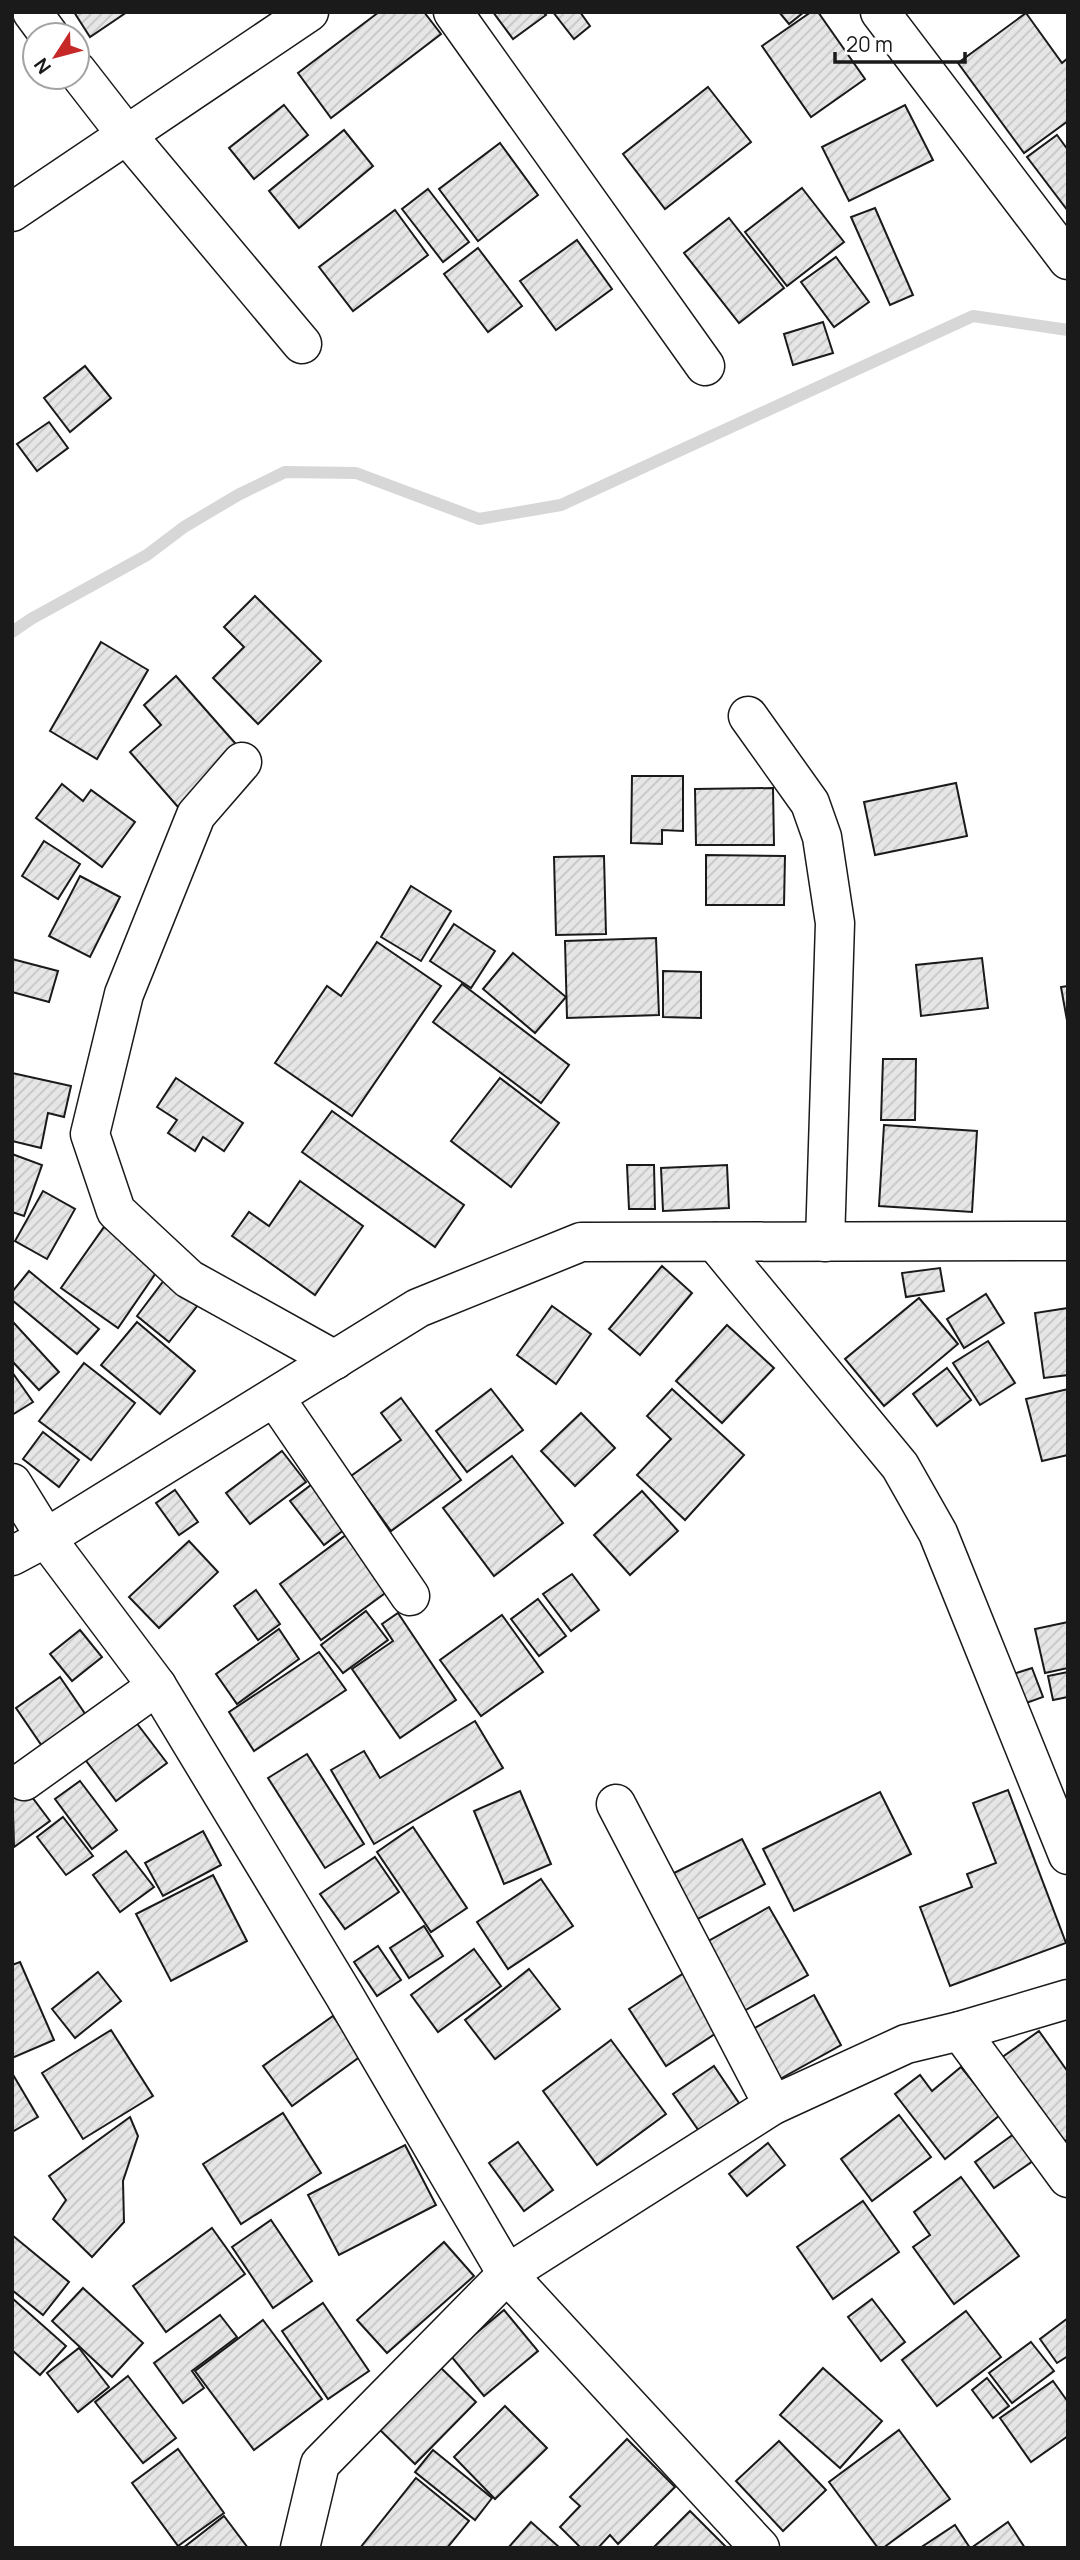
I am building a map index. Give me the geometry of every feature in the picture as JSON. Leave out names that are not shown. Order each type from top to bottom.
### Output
[{"type":"street","points":[[12,212],[309,12]]},
{"type":"street","points":[[453,12],[705,366]]},
{"type":"street","points":[[880,12],[1068,260]]},
{"type":"street","points":[[91,89],[125,134],[302,344]]},
{"type":"street","points":[[748,716],[810,803],[822,837],[835,923],[825,1242]]},
{"type":"street","points":[[242,762],[196,815],[124,994],[90,1134],[116,1211],[189,1279],[335,1360]]},
{"type":"street","points":[[12,1556],[46,1538],[418,1308],[581,1242],[1068,1241]]},
{"type":"street","points":[[715,1242],[900,1466],[938,1533],[1068,1855]]},
{"type":"street","points":[[275,1398],[410,1596]]},
{"type":"street","points":[[12,1483],[46,1538],[157,1686],[344,1995],[508,2274],[760,2548]]},
{"type":"street","points":[[24,1781],[157,1686]]},
{"type":"street","points":[[616,1804],[773,2105]]},
{"type":"street","points":[[298,2546],[320,2465],[508,2274],[773,2105],[906,2044],[1068,1999]]},
{"type":"street","points":[[960,2031],[1068,2178]]},
{"type":"building","points":[[74,12],[127,12],[91,36],[91,21],[80,21]]},
{"type":"building","points":[[379,12],[424,12],[441,34],[331,118],[298,73]]},
{"type":"building","points":[[493,12],[543,12],[546,15],[513,39]]},
{"type":"building","points":[[553,12],[580,12],[590,26],[574,39]]},
{"type":"building","points":[[779,12],[804,12],[789,24]]},
{"type":"building","points":[[811,12],[818,12],[865,79],[811,117],[762,46]]},
{"type":"building","points":[[1026,13],[1062,63],[1068,58],[1068,121],[1024,153],[958,63]]},
{"type":"building","points":[[708,87],[751,142],[665,209],[623,154]]},
{"type":"building","points":[[284,105],[308,135],[254,179],[229,148]]},
{"type":"building","points":[[905,105],[933,160],[849,201],[822,147]]},
{"type":"building","points":[[344,130],[373,166],[299,228],[269,191]]},
{"type":"building","points":[[1057,135],[1068,150],[1068,211],[1027,157]]},
{"type":"building","points":[[500,143],[538,195],[478,241],[439,189]]},
{"type":"building","points":[[802,188],[844,242],[787,286],[745,232]]},
{"type":"building","points":[[428,189],[469,242],[443,262],[402,209]]},
{"type":"building","points":[[875,208],[913,295],[890,305],[851,217]]},
{"type":"building","points":[[395,210],[428,255],[353,311],[319,267]]},
{"type":"building","points":[[729,218],[784,288],[739,323],[684,253]]},
{"type":"building","points":[[577,240],[612,289],[556,330],[520,281]]},
{"type":"building","points":[[478,248],[522,306],[488,332],[444,274]]},
{"type":"building","points":[[836,257],[869,302],[834,327],[801,282]]},
{"type":"building","points":[[823,322],[833,353],[793,365],[784,334]]},
{"type":"building","points":[[85,366],[111,398],[70,432],[44,398]]},
{"type":"building","points":[[49,422],[68,448],[37,471],[17,444]]},
{"type":"building","points":[[255,596],[321,661],[258,724],[213,678],[244,647],[224,627]]},
{"type":"building","points":[[101,642],[148,670],[97,759],[50,731]]},
{"type":"building","points":[[176,676],[242,751],[178,807],[130,752],[161,725],[144,705]]},
{"type":"building","points":[[632,776],[683,776],[683,831],[662,830],[662,844],[631,843]]},
{"type":"building","points":[[956,783],[967,836],[875,855],[864,802]]},
{"type":"building","points":[[62,784],[83,801],[91,790],[135,822],[102,867],[36,818]]},
{"type":"building","points":[[773,788],[774,845],[696,845],[695,789]]},
{"type":"building","points":[[44,841],[80,864],[58,899],[22,876]]},
{"type":"building","points":[[706,855],[785,856],[784,905],[706,905]]},
{"type":"building","points":[[604,856],[606,934],[556,935],[554,857]]},
{"type":"building","points":[[80,876],[120,897],[90,957],[49,936]]},
{"type":"building","points":[[411,886],[451,911],[421,961],[381,937]]},
{"type":"building","points":[[454,924],[495,951],[471,988],[430,961]]},
{"type":"building","points":[[656,938],[659,1015],[567,1018],[565,941]]},
{"type":"building","points":[[377,942],[441,986],[352,1116],[275,1063],[327,986],[341,996]]},
{"type":"building","points":[[513,953],[566,997],[535,1033],[483,989]]},
{"type":"building","points":[[982,958],[988,1008],[921,1016],[916,965]]},
{"type":"building","points":[[12,959],[58,971],[49,1002],[12,992]]},
{"type":"building","points":[[663,971],[701,972],[701,1018],[663,1017]]},
{"type":"building","points":[[462,984],[569,1065],[541,1103],[433,1022]]},
{"type":"building","points":[[1068,986],[1068,1026],[1061,987]]},
{"type":"building","points":[[883,1059],[916,1059],[915,1120],[881,1120]]},
{"type":"building","points":[[12,1073],[71,1086],[64,1117],[48,1113],[41,1148],[12,1141]]},
{"type":"building","points":[[176,1078],[243,1123],[224,1151],[203,1137],[195,1151],[168,1133],[177,1120],[157,1107]]},
{"type":"building","points":[[500,1078],[559,1123],[511,1187],[451,1141]]},
{"type":"building","points":[[332,1111],[464,1205],[435,1247],[302,1152]]},
{"type":"building","points":[[884,1125],[977,1131],[972,1212],[879,1206]]},
{"type":"building","points":[[12,1154],[42,1165],[24,1216],[12,1212]]},
{"type":"building","points":[[627,1165],[654,1165],[655,1209],[629,1209]]},
{"type":"building","points":[[727,1165],[729,1208],[663,1211],[661,1168]]},
{"type":"building","points":[[300,1181],[363,1226],[315,1295],[232,1236],[249,1212],[269,1226]]},
{"type":"building","points":[[43,1191],[75,1209],[47,1259],[15,1241]]},
{"type":"building","points":[[104,1227],[160,1267],[118,1328],[61,1288]]},
{"type":"building","points":[[662,1266],[692,1293],[640,1355],[609,1329]]},
{"type":"building","points":[[940,1268],[944,1291],[906,1297],[902,1273]]},
{"type":"building","points":[[29,1271],[99,1329],[77,1354],[12,1300],[12,1292]]},
{"type":"building","points":[[165,1279],[198,1305],[169,1342],[137,1316]]},
{"type":"building","points":[[986,1294],[1004,1323],[964,1348],[947,1319]]},
{"type":"building","points":[[919,1298],[958,1344],[884,1406],[845,1359]]},
{"type":"building","points":[[552,1306],[591,1334],[556,1384],[517,1355]]},
{"type":"building","points":[[1068,1308],[1068,1375],[1044,1378],[1035,1313]]},
{"type":"building","points":[[13,1322],[59,1372],[39,1390],[12,1361]]},
{"type":"building","points":[[137,1322],[195,1371],[160,1414],[101,1365]]},
{"type":"building","points":[[727,1325],[774,1368],[722,1423],[676,1381]]},
{"type":"building","points":[[988,1341],[1015,1383],[980,1405],[953,1363]]},
{"type":"building","points":[[84,1363],[135,1403],[91,1460],[39,1421]]},
{"type":"building","points":[[947,1368],[971,1400],[937,1426],[913,1394]]},
{"type":"building","points":[[12,1372],[33,1402],[12,1415]]},
{"type":"building","points":[[491,1389],[523,1430],[467,1472],[436,1431]]},
{"type":"building","points":[[672,1389],[744,1455],[685,1520],[637,1475],[671,1439],[647,1416]]},
{"type":"building","points":[[1068,1389],[1068,1455],[1042,1461],[1026,1399]]},
{"type":"building","points":[[401,1398],[461,1480],[391,1531],[351,1476],[401,1440],[381,1413]]},
{"type":"building","points":[[581,1413],[615,1448],[575,1486],[541,1451]]},
{"type":"building","points":[[43,1432],[79,1460],[59,1487],[23,1459]]},
{"type":"building","points":[[282,1451],[306,1482],[250,1524],[226,1493]]},
{"type":"building","points":[[512,1456],[563,1523],[494,1576],[443,1508]]},
{"type":"building","points":[[320,1478],[353,1523],[324,1545],[290,1501]]},
{"type":"building","points":[[175,1490],[198,1522],[179,1535],[156,1503]]},
{"type":"building","points":[[642,1491],[678,1531],[630,1575],[594,1535]]},
{"type":"building","points":[[346,1535],[388,1591],[321,1640],[280,1584]]},
{"type":"building","points":[[189,1541],[218,1572],[159,1628],[129,1597]]},
{"type":"building","points":[[572,1574],[599,1610],[571,1631],[543,1594]]},
{"type":"building","points":[[256,1590],[280,1624],[258,1640],[234,1606]]},
{"type":"building","points":[[538,1599],[566,1636],[539,1656],[511,1619]]},
{"type":"building","points":[[366,1611],[388,1640],[343,1673],[321,1645]]},
{"type":"building","points":[[398,1613],[456,1700],[400,1738],[352,1669],[393,1641],[382,1624]]},
{"type":"building","points":[[502,1615],[543,1672],[481,1716],[440,1660]]},
{"type":"building","points":[[1068,1622],[1068,1668],[1045,1673],[1035,1629]]},
{"type":"building","points":[[279,1629],[299,1659],[237,1704],[216,1674]]},
{"type":"building","points":[[80,1630],[102,1657],[72,1681],[50,1654]]},
{"type":"building","points":[[319,1652],[346,1690],[254,1751],[229,1712]]},
{"type":"building","points":[[1032,1668],[1043,1697],[1018,1706],[1007,1676]]},
{"type":"building","points":[[1068,1672],[1068,1697],[1053,1700],[1048,1676]]},
{"type":"building","points":[[60,1677],[88,1718],[44,1749],[16,1708]]},
{"type":"building","points":[[129,1713],[167,1763],[116,1801],[78,1750]]},
{"type":"building","points":[[475,1721],[503,1768],[374,1844],[331,1770],[364,1751],[380,1778]]},
{"type":"building","points":[[307,1754],[364,1844],[325,1868],[268,1778]]},
{"type":"building","points":[[17,1777],[50,1821],[14,1847],[12,1780]]},
{"type":"building","points":[[80,1781],[117,1830],[92,1849],[55,1799]]},
{"type":"building","points":[[1008,1790],[1066,1943],[950,1986],[920,1907],[972,1887],[967,1874],[996,1863],[973,1803]]},
{"type":"building","points":[[520,1791],[551,1864],[504,1884],[474,1811]]},
{"type":"building","points":[[880,1792],[911,1854],[794,1911],[763,1849]]},
{"type":"building","points":[[63,1817],[93,1856],[66,1875],[37,1837]]},
{"type":"building","points":[[413,1827],[467,1908],[431,1932],[377,1852]]},
{"type":"building","points":[[203,1831],[221,1865],[163,1896],[145,1863]]},
{"type":"building","points":[[742,1839],[765,1884],[696,1920],[672,1874]]},
{"type":"building","points":[[126,1851],[154,1887],[120,1912],[93,1875]]},
{"type":"building","points":[[375,1857],[399,1892],[345,1929],[320,1894]]},
{"type":"building","points":[[213,1875],[247,1941],[171,1981],[136,1914]]},
{"type":"building","points":[[541,1879],[573,1926],[508,1969],[477,1922]]},
{"type":"building","points":[[769,1907],[808,1975],[744,2011],[705,1943]]},
{"type":"building","points":[[424,1926],[443,1956],[409,1978],[390,1948]]},
{"type":"building","points":[[378,1946],[401,1980],[377,1996],[354,1962]]},
{"type":"building","points":[[474,1949],[501,1986],[438,2032],[411,1995]]},
{"type":"building","points":[[20,1962],[54,2040],[12,2058],[12,1965]]},
{"type":"building","points":[[529,1969],[560,2009],[495,2059],[465,2020]]},
{"type":"building","points":[[687,1971],[724,2028],[666,2066],[629,2009]]},
{"type":"building","points":[[98,1972],[121,2001],[75,2038],[52,2009]]},
{"type":"building","points":[[814,1995],[841,2045],[771,2084],[744,2034]]},
{"type":"building","points":[[333,2016],[361,2056],[292,2106],[263,2066]]},
{"type":"building","points":[[111,2030],[153,2096],[83,2139],[42,2073]]},
{"type":"building","points":[[1039,2031],[1068,2072],[1068,2139],[1061,2143],[1001,2058]]},
{"type":"building","points":[[611,2040],[666,2114],[597,2165],[543,2091]]},
{"type":"building","points":[[714,2066],[739,2103],[699,2131],[673,2094]]},
{"type":"building","points":[[961,2067],[1000,2115],[945,2159],[895,2094],[920,2075],[932,2091]]},
{"type":"building","points":[[12,2073],[38,2117],[12,2132]]},
{"type":"building","points":[[283,2113],[321,2173],[241,2224],[203,2164]]},
{"type":"building","points":[[899,2115],[931,2157],[872,2201],[841,2159]]},
{"type":"building","points":[[130,2117],[138,2136],[123,2181],[124,2222],[92,2257],[53,2219],[66,2200],[49,2176]]},
{"type":"building","points":[[1014,2134],[1033,2161],[994,2188],[975,2162]]},
{"type":"building","points":[[518,2142],[553,2190],[524,2211],[489,2163]]},
{"type":"building","points":[[768,2143],[785,2165],[747,2196],[729,2174]]},
{"type":"building","points":[[405,2145],[436,2205],[339,2255],[308,2195]]},
{"type":"building","points":[[961,2177],[1019,2256],[954,2304],[913,2247],[930,2235],[914,2212]]},
{"type":"building","points":[[863,2201],[899,2252],[833,2299],[797,2247]]},
{"type":"building","points":[[271,2220],[312,2281],[273,2308],[232,2247]]},
{"type":"building","points":[[212,2228],[245,2274],[166,2332],[133,2286]]},
{"type":"building","points":[[12,2235],[69,2282],[43,2315],[12,2290]]},
{"type":"building","points":[[444,2242],[474,2276],[387,2353],[357,2320]]},
{"type":"building","points":[[83,2288],[143,2343],[112,2377],[52,2321]]},
{"type":"building","points":[[12,2298],[66,2346],[40,2375],[12,2350]]},
{"type":"building","points":[[872,2299],[905,2342],[881,2361],[848,2317]]},
{"type":"building","points":[[323,2303],[369,2371],[328,2399],[282,2331]]},
{"type":"building","points":[[504,2310],[538,2351],[484,2396],[450,2355]]},
{"type":"building","points":[[966,2311],[1001,2357],[937,2406],[902,2360]]},
{"type":"building","points":[[220,2315],[237,2337],[192,2371],[204,2388],[183,2403],[154,2363]]},
{"type":"building","points":[[1068,2318],[1068,2356],[1057,2363],[1040,2339]]},
{"type":"building","points":[[263,2320],[322,2399],[254,2450],[195,2371]]},
{"type":"building","points":[[1031,2342],[1054,2371],[1012,2403],[989,2373]]},
{"type":"building","points":[[79,2348],[109,2387],[78,2412],[47,2373]]},
{"type":"building","points":[[439,2366],[476,2402],[415,2464],[378,2428]]},
{"type":"building","points":[[823,2368],[882,2421],[840,2468],[780,2415]]},
{"type":"building","points":[[128,2376],[176,2438],[143,2463],[95,2402]]},
{"type":"building","points":[[987,2378],[1009,2406],[993,2418],[972,2390]]},
{"type":"building","points":[[1053,2381],[1068,2402],[1068,2436],[1031,2462],[1000,2418]]},
{"type":"building","points":[[505,2406],[547,2448],[495,2499],[454,2457]]},
{"type":"building","points":[[899,2430],[950,2499],[883,2548],[878,2548],[829,2482]]},
{"type":"building","points":[[627,2439],[675,2487],[618,2544],[610,2535],[598,2548],[581,2548],[560,2527],[580,2506],[570,2497]]},
{"type":"building","points":[[779,2441],[826,2490],[783,2531],[736,2481]]},
{"type":"building","points":[[178,2449],[224,2513],[178,2546],[132,2483]]},
{"type":"building","points":[[433,2450],[492,2498],[475,2520],[415,2472]]},
{"type":"building","points":[[416,2478],[469,2521],[447,2548],[360,2548]]},
{"type":"building","points":[[690,2511],[727,2548],[653,2548]]},
{"type":"building","points":[[224,2516],[248,2548],[183,2548]]},
{"type":"building","points":[[531,2522],[560,2548],[508,2548]]},
{"type":"building","points":[[1008,2522],[1025,2548],[974,2546]]},
{"type":"building","points":[[955,2525],[970,2548],[920,2548]]},
{"type":"waterway","points":[[12,632],[147,555],[184,527],[238,495],[285,472],[356,473],[479,519],[561,505],[973,316],[1068,330]]}]
